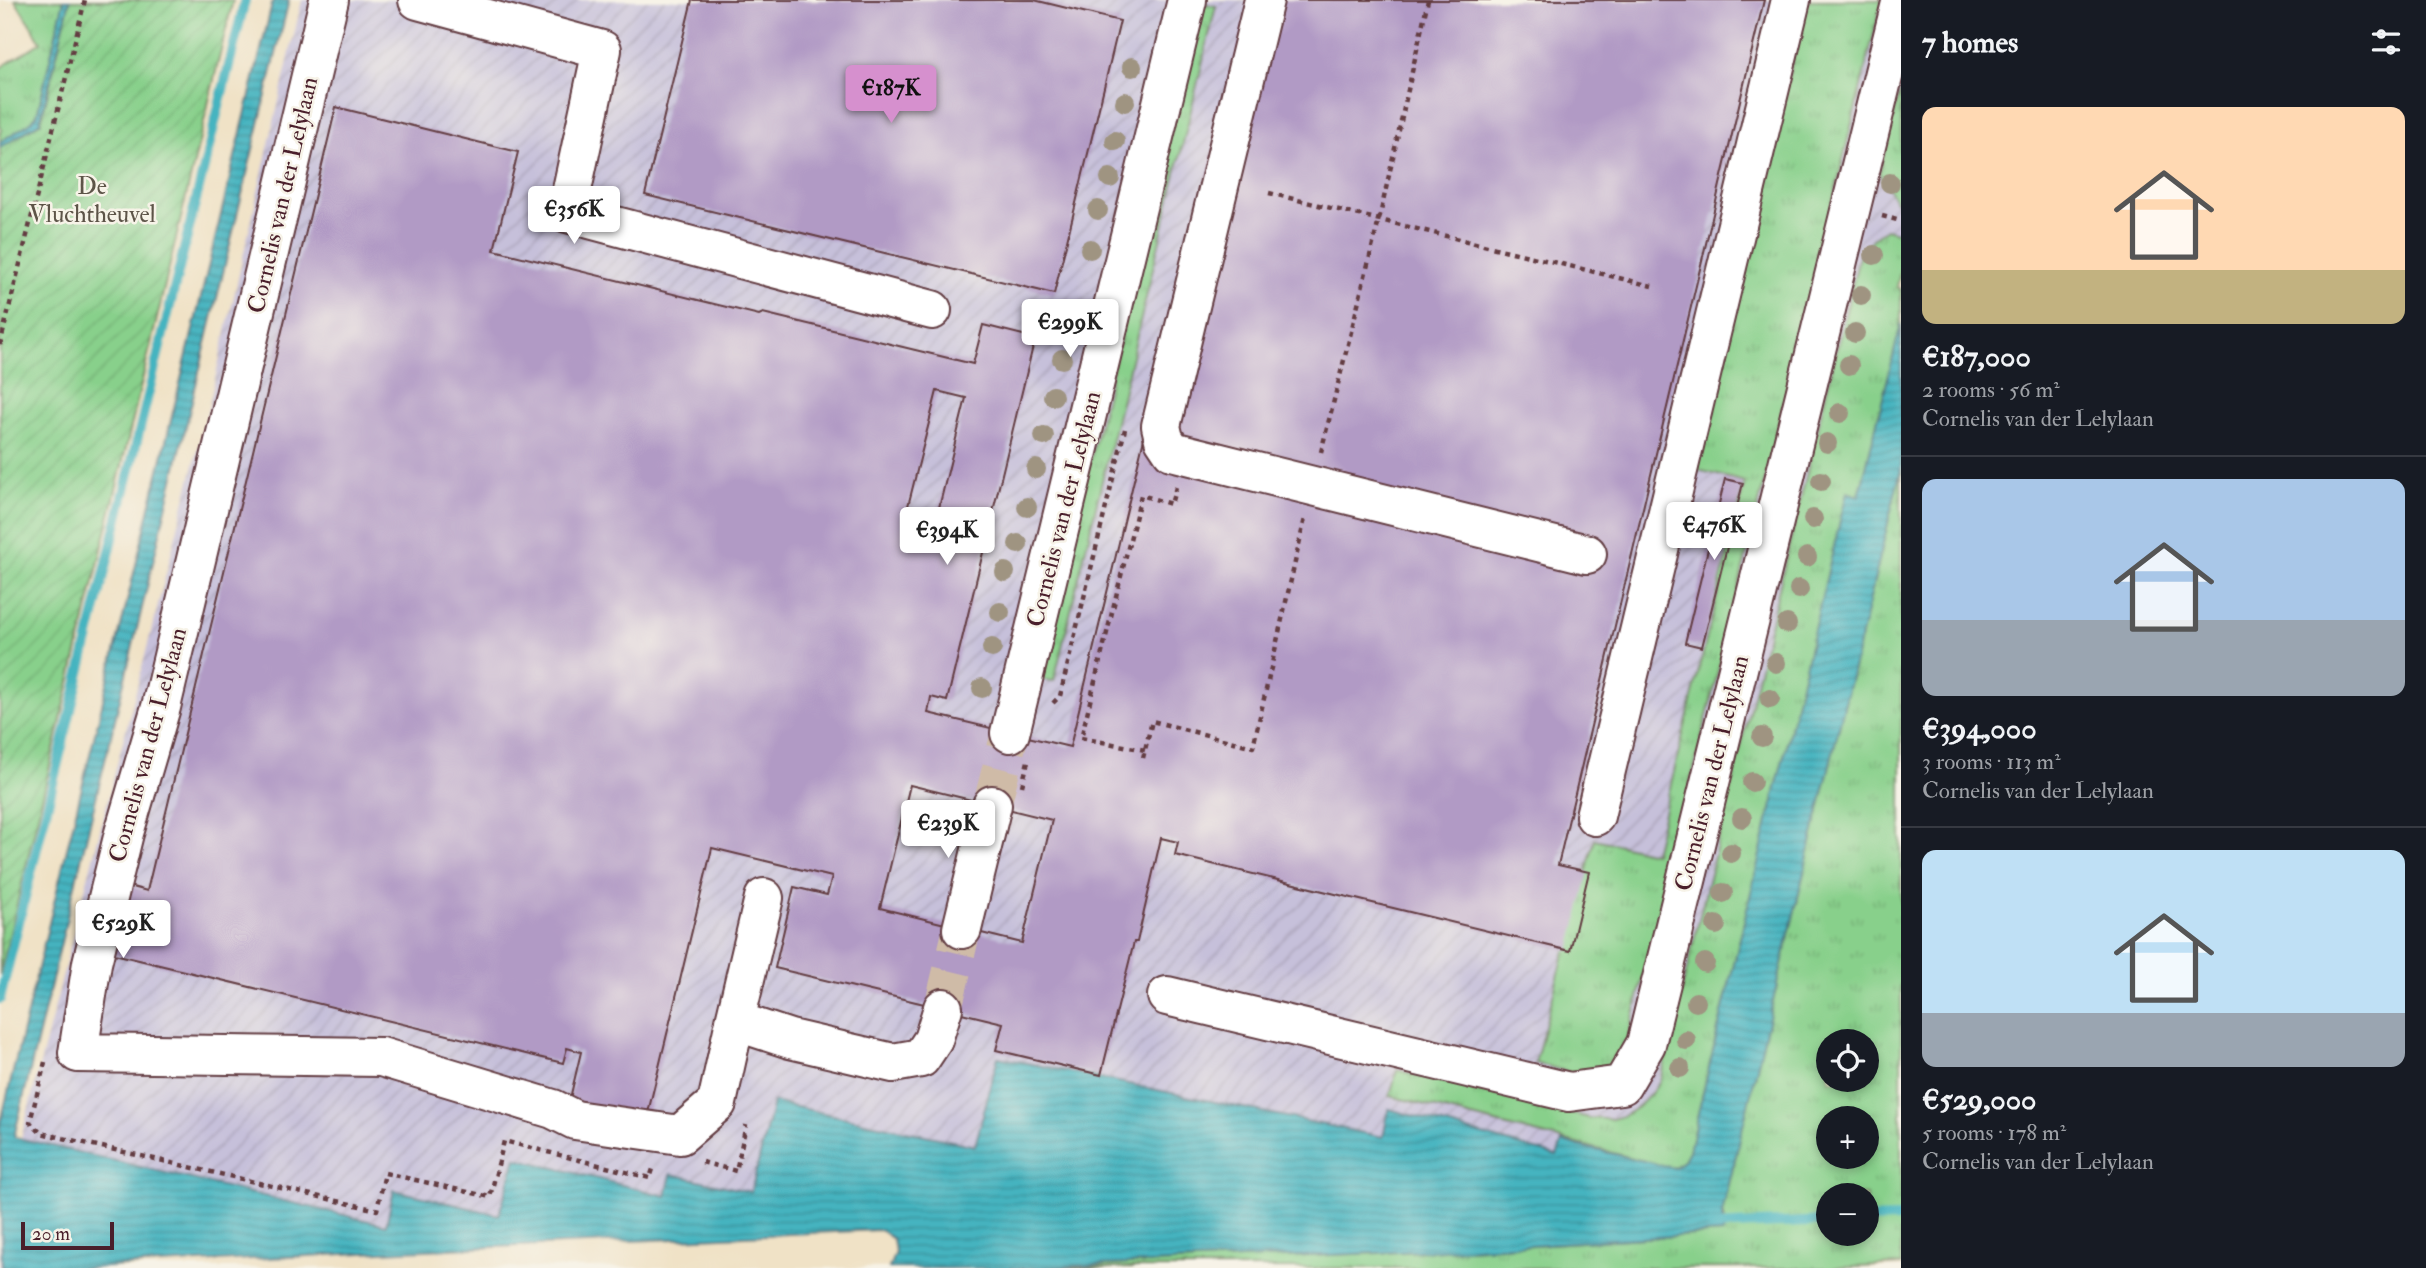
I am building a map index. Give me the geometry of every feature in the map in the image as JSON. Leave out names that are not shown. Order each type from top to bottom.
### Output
[{"type":"street","name":"Cornelis van der Lelylaan","points":[[329,0],[160,707],[124,833],[92,963],[78,1053],[381,1057],[553,1109],[575,1119],[680,1135],[717,1102],[764,898]]},
{"type":"street","points":[[418,0],[602,50],[567,213],[932,310]]},
{"type":"street","name":"Cornelis van der Lelylaan","points":[[1010,733],[1187,0]]},
{"type":"street","points":[[1264,0],[1161,426],[1164,439],[1172,451],[1587,554]]},
{"type":"street","points":[[1595,816],[1791,0]]},
{"type":"street","name":"Cornelis van der Lelylaan","points":[[1167,996],[1569,1092],[1622,1086],[1646,1044],[1901,3]]},
{"type":"street","points":[[962,929],[992,805]]},
{"type":"street","points":[[735,1021],[790,1039],[893,1063],[921,1058],[933,1040],[943,1008]]},
{"type":"path","points":[[0,345],[85,0]]},
{"type":"path","points":[[1143,758],[1152,721],[1253,747],[1312,486],[1379,220],[1428,0]]},
{"type":"path","points":[[1269,194],[1652,286]]},
{"type":"path","points":[[47,1055],[30,1122],[41,1133],[377,1210],[385,1172],[490,1198],[504,1141],[650,1178],[656,1160]]},
{"type":"path","points":[[698,1161],[736,1171],[747,1121]]},
{"type":"shaded area","points":[[302,0],[1901,0],[1901,267],[1897,287],[1901,289],[1901,324],[1689,1151],[896,1218],[0,1268],[0,1220],[206,418]]},
{"type":"green space","points":[[15,0],[64,0],[37,115],[31,122],[0,142],[0,68],[41,42]]},
{"type":"green space","name":"De Vluchtheuvel","points":[[70,0],[233,0],[0,975],[0,148],[41,122]]},
{"type":"green space","points":[[1807,0],[1882,0],[1626,1047],[1616,1062],[1591,1078],[1535,1063],[1595,839],[1654,853],[1745,482],[1694,469]]},
{"type":"green space","points":[[1202,3],[1216,6],[1054,681],[1037,679]]},
{"type":"green space","points":[[1901,87],[1901,209],[1879,173]]},
{"type":"green space","points":[[1886,229],[1901,233],[1901,267],[1897,287],[1901,289],[1901,324],[1859,496],[1847,493],[1689,1151],[1684,1160],[1673,1168],[1390,1096],[1397,1070],[1589,1118],[1609,1119],[1634,1110],[1660,1081],[1860,253],[1874,237]]},
{"type":"green space","points":[[1901,469],[1901,1265],[1831,1268],[1039,1268],[1467,1249],[1723,1233],[1722,1213]]},
{"type":"water","points":[[64,0],[70,0],[40,122],[0,148],[0,142],[31,122],[37,115]]},
{"type":"water","points":[[273,0],[289,0],[14,1137],[386,1225],[394,1190],[499,1215],[516,1158],[666,1196],[671,1174],[751,1192],[773,1102],[975,1146],[998,1057],[1383,1137],[1389,1109],[1557,1156],[1562,1142],[1674,1168],[1684,1160],[1689,1151],[1847,492],[1859,496],[1901,324],[1901,469],[1722,1213],[1723,1233],[1467,1249],[1039,1268],[889,1268],[895,1252],[893,1239],[880,1230],[86,1268],[2,1268],[0,1125]]},
{"type":"building","points":[[692,0],[1034,0],[1120,21],[1054,294],[645,195]]},
{"type":"building","points":[[1249,0],[1764,0],[1558,865],[1589,872],[1570,951],[1175,855],[1178,842],[1161,838],[1137,942],[1134,942],[1101,1075],[996,1050],[1003,1023],[775,968],[794,887],[827,895],[832,877],[712,848],[645,1125],[568,1107],[581,1052],[567,1048],[563,1063],[110,953],[125,885],[147,891],[336,107],[518,152],[494,250],[973,364],[983,325],[1035,338],[947,701],[931,697],[928,713],[1070,747]],"holes":[[[937,391],[966,398],[935,524],[905,518]],[[910,785],[1052,820],[1022,943],[880,908]]]},
{"type":"building","points":[[1725,479],[1743,483],[1702,647],[1685,643]]},
{"type":"waterway","points":[[0,999],[245,0]]},
{"type":"waterway","points":[[1879,1219],[1901,1218]]},
{"type":"waterway","points":[[1712,1226],[1816,1222]]},
{"type":"tunnel","points":[[992,805],[1010,733]]},
{"type":"tunnel","points":[[943,1008],[962,929]]}]
